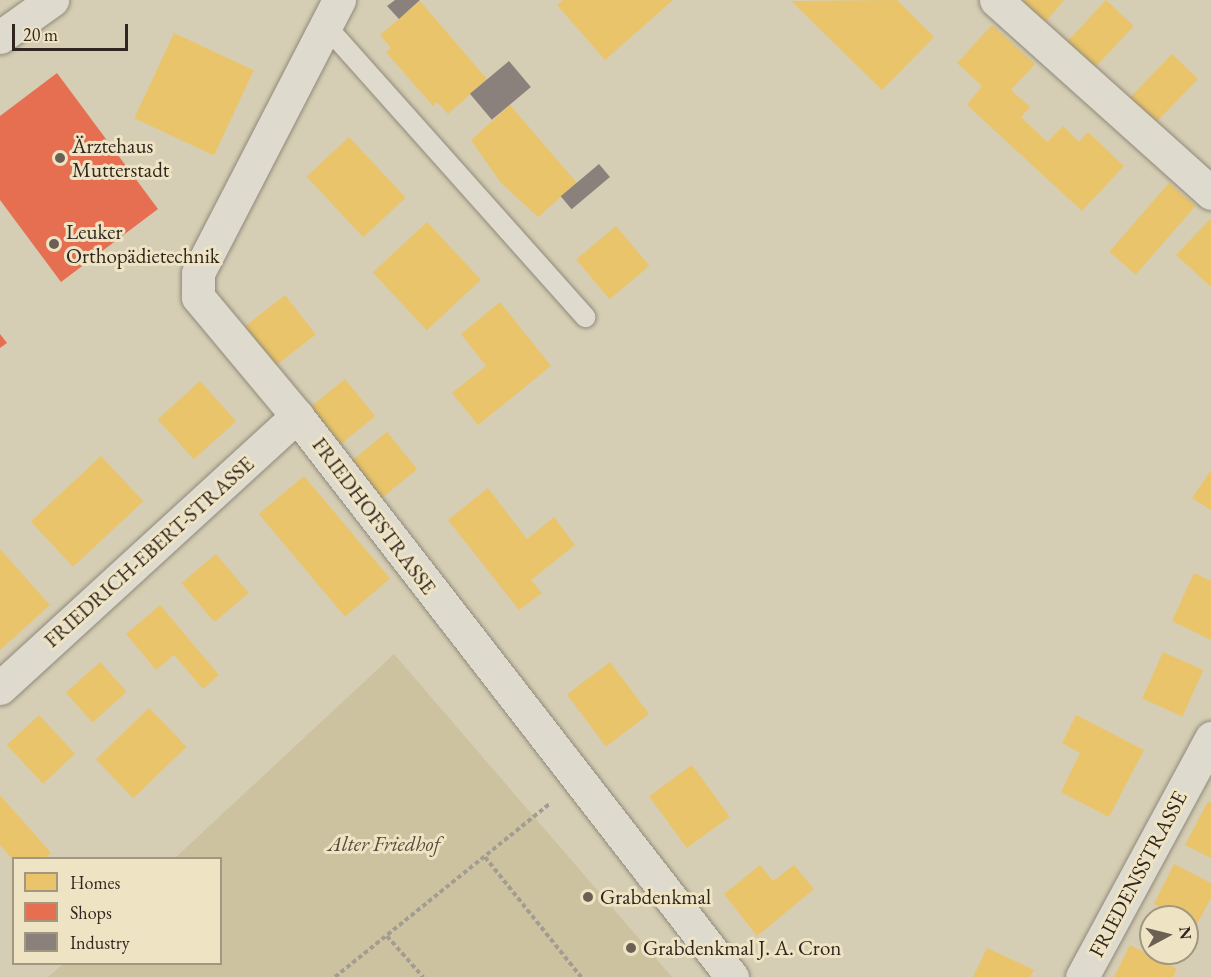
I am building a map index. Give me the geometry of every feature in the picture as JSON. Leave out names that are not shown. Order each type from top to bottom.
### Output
[{"type":"street","points":[[0,37],[51,0]]},
{"type":"street","points":[[996,0],[1211,193]]},
{"type":"street","name":"FRIEDHOFSTRASSE","points":[[333,13],[198,273],[198,297],[297,416],[576,780],[732,977]]},
{"type":"street","name":"FRIEDRICH-EBERT-STRASSE","points":[[0,688],[297,416]]},
{"type":"street","name":"FRIEDENSSTRASSE","points":[[1082,977],[1211,738]]},
{"type":"lane","name":"FRIEDHOFSTRASSE","points":[[333,13],[585,317]]},
{"type":"path","points":[[335,977],[485,857],[576,780]]},
{"type":"path","points":[[485,857],[581,977]]},
{"type":"path","points":[[387,936],[423,977]]},
{"type":"green space","name":"Alter Friedhof","points":[[394,654],[672,977],[48,977],[62,965],[222,965],[222,857],[176,857]]},
{"type":"building: Homes","points":[[563,0],[673,0],[605,60],[557,5]]},
{"type":"building: Homes","points":[[897,0],[934,37],[882,90],[791,1]]},
{"type":"building: Homes","points":[[1025,0],[1064,0],[1039,30],[1016,11]]},
{"type":"building: Homes","points":[[1106,0],[1134,26],[1090,73],[1062,47]]},
{"type":"building: Homes","points":[[420,1],[487,79],[448,114],[437,102],[433,106],[386,52],[391,48],[380,35]]},
{"type":"building: Homes","points":[[992,25],[1035,64],[1011,90],[1030,107],[1021,117],[1047,142],[1063,126],[1079,142],[1088,132],[1124,166],[1082,211],[967,105],[982,86],[957,63]]},
{"type":"building: Homes","points":[[174,33],[254,70],[214,155],[134,118]]},
{"type":"building: Homes","points":[[1172,54],[1198,79],[1150,129],[1124,104]]},
{"type":"building: Homes","points":[[510,105],[577,183],[538,217],[501,183],[471,140]]},
{"type":"building: Homes","points":[[349,137],[406,198],[363,237],[307,177]]},
{"type":"building: Homes","points":[[1169,183],[1195,206],[1136,275],[1109,252]]},
{"type":"building: Homes","points":[[1211,220],[1211,287],[1176,255]]},
{"type":"building: Homes","points":[[427,222],[481,280],[427,330],[373,272]]},
{"type":"building: Homes","points":[[616,226],[649,266],[610,299],[576,259]]},
{"type":"building: Homes","points":[[285,295],[316,334],[274,367],[243,328]]},
{"type":"building: Homes","points":[[500,302],[551,366],[478,425],[452,393],[486,366],[461,334]]},
{"type":"building: Homes","points":[[345,379],[375,416],[339,445],[309,408]]},
{"type":"building: Homes","points":[[200,381],[236,421],[194,459],[158,419]]},
{"type":"building: Homes","points":[[387,432],[417,469],[381,498],[351,461]]},
{"type":"building: Homes","points":[[101,456],[143,501],[73,567],[31,521]]},
{"type":"building: Homes","points":[[1211,470],[1211,510],[1192,498]]},
{"type":"building: Homes","points":[[304,476],[390,579],[345,617],[259,514]]},
{"type":"building: Homes","points":[[488,488],[527,539],[554,517],[575,545],[531,580],[542,593],[519,610],[448,520]]},
{"type":"building: Homes","points":[[0,549],[50,605],[0,650]]},
{"type":"building: Homes","points":[[216,554],[249,593],[214,622],[182,583]]},
{"type":"building: Homes","points":[[1194,573],[1211,581],[1211,640],[1172,621]]},
{"type":"building: Homes","points":[[160,605],[219,675],[203,689],[174,655],[156,670],[126,634]]},
{"type":"building: Homes","points":[[1163,652],[1203,670],[1182,716],[1142,699]]},
{"type":"building: Homes","points":[[100,662],[127,692],[93,723],[66,693]]},
{"type":"building: Homes","points":[[610,662],[649,714],[606,746],[567,694]]},
{"type":"building: Homes","points":[[149,708],[187,747],[133,798],[96,759]]},
{"type":"building: Homes","points":[[39,715],[75,754],[43,784],[7,745]]},
{"type":"building: Homes","points":[[1076,715],[1144,750],[1109,817],[1061,792],[1080,753],[1062,743]]},
{"type":"building: Homes","points":[[692,765],[730,817],[687,848],[649,796]]},
{"type":"building: Homes","points":[[0,795],[51,853],[46,857],[12,859],[0,845]]},
{"type":"building: Homes","points":[[1208,801],[1211,803],[1211,858],[1185,845]]},
{"type":"building: Homes","points":[[1174,864],[1211,883],[1211,898],[1199,920],[1199,905],[1154,904]]},
{"type":"building: Homes","points":[[760,865],[773,881],[794,865],[814,889],[757,936],[724,894]]},
{"type":"building: Homes","points":[[1130,945],[1139,950],[1139,965],[1169,965],[1177,969],[1173,977],[1114,977]]},
{"type":"building: Homes","points":[[987,948],[1034,970],[1030,977],[973,977]]},
{"type":"building: Shops","name":"Ärztehaus Mutterstadt","points":[[57,73],[158,209],[61,282],[0,200],[0,116]]},
{"type":"building: Shops","points":[[0,334],[7,343],[0,348]]},
{"type":"building: Industry","points":[[395,0],[420,0],[399,19],[387,6]]},
{"type":"building: Industry","points":[[509,61],[531,87],[492,120],[470,94]]},
{"type":"building: Industry","points":[[599,164],[610,177],[572,209],[561,196]]},
{"type":"place","name":"Ärztehaus Mutterstadt","points":[[60,158]]},
{"type":"place","name":"Leuker Orthopädietechnik","points":[[54,244]]},
{"type":"place","name":"Grabdenkmal","points":[[588,897]]},
{"type":"place","name":"Grabdenkmal J. A. Cron","points":[[631,948]]}]
